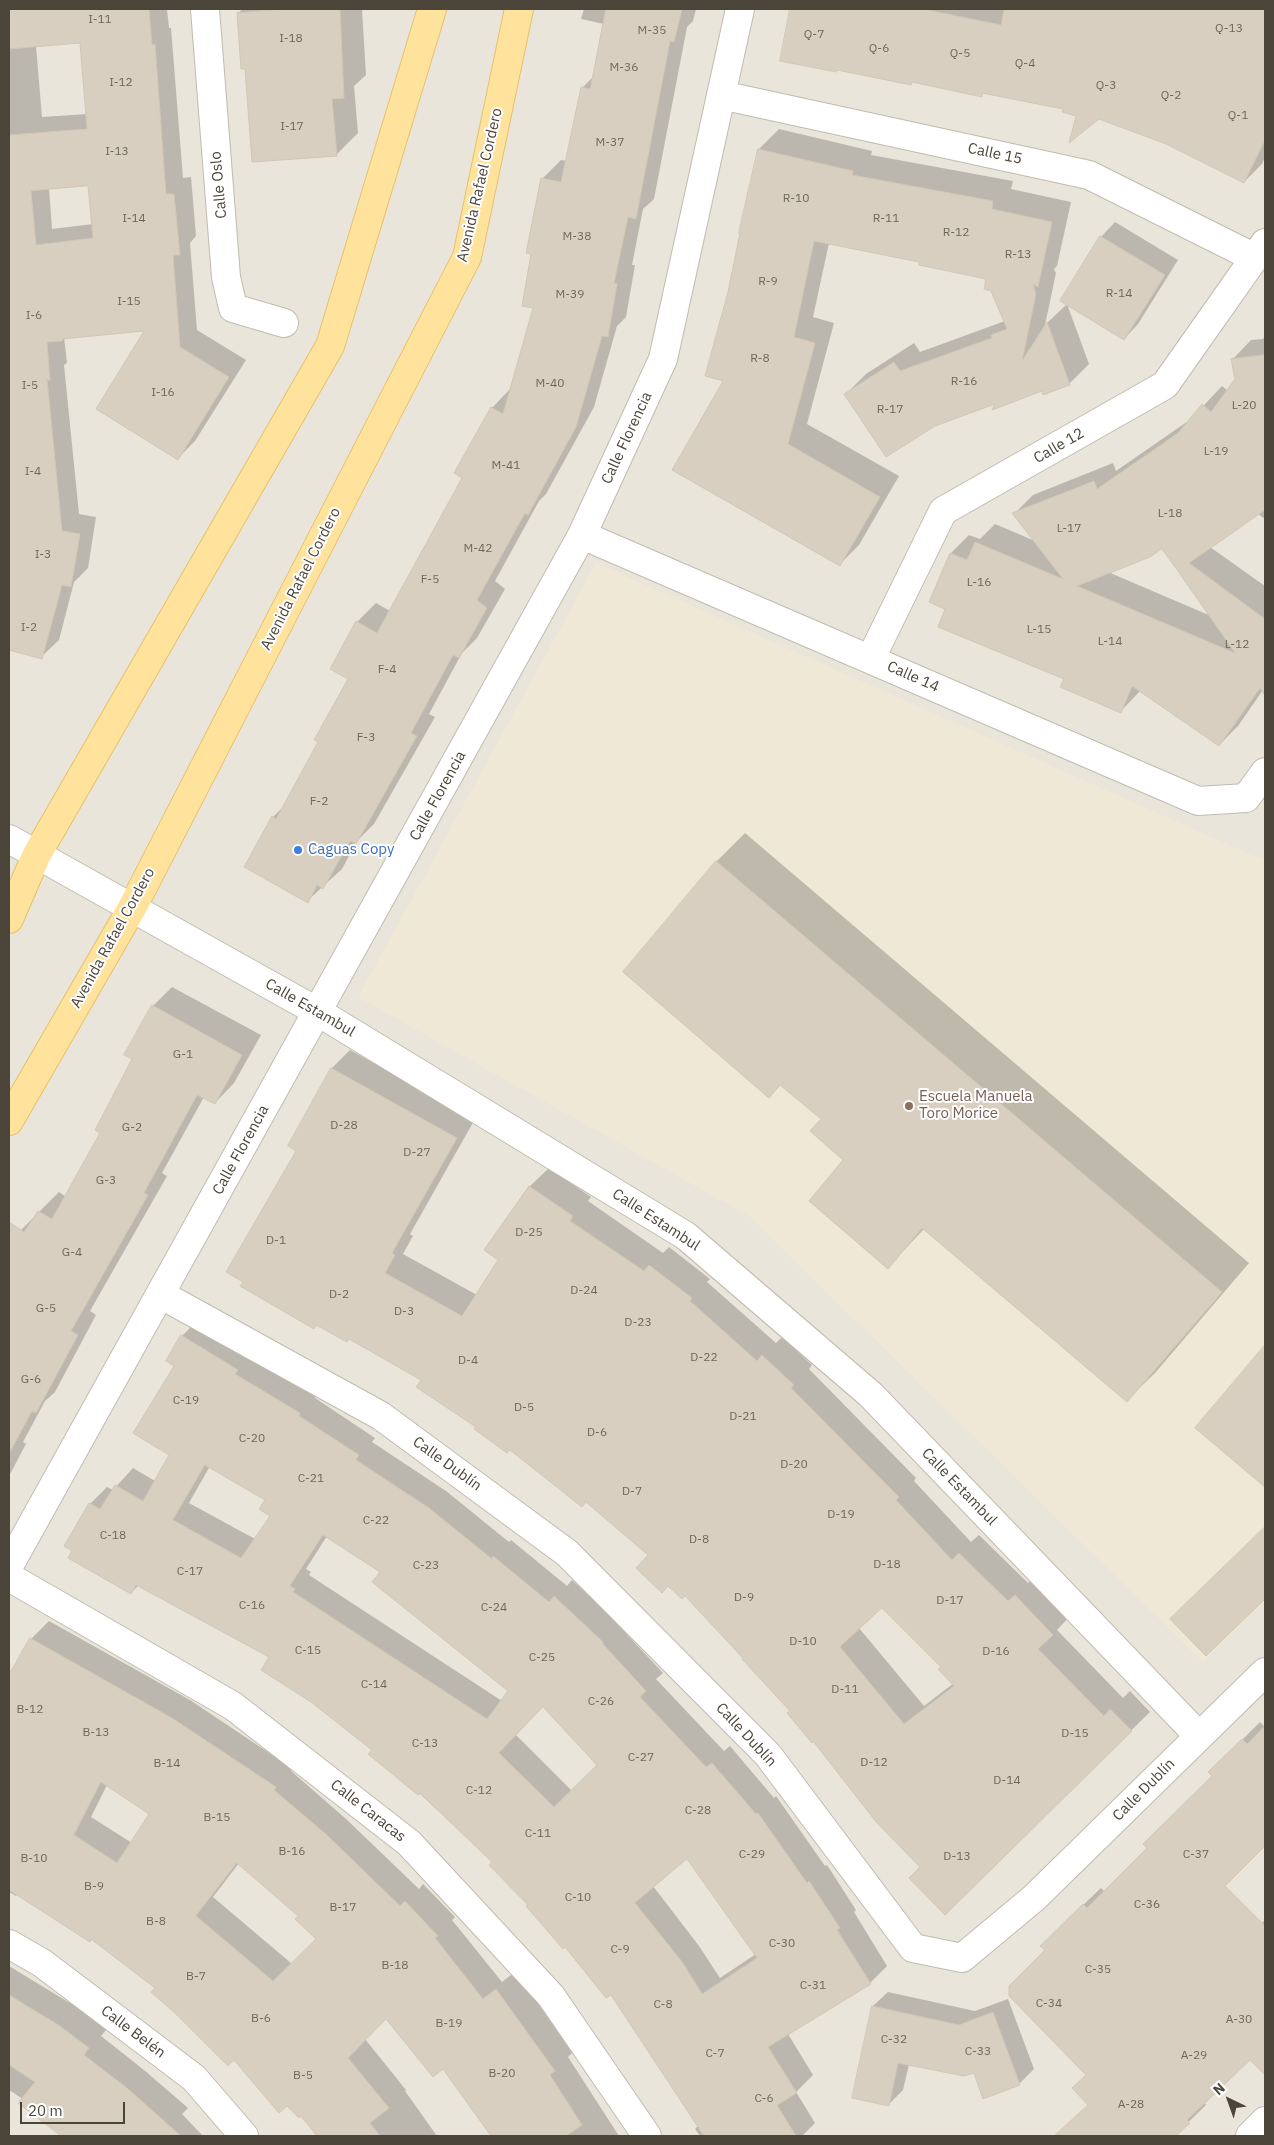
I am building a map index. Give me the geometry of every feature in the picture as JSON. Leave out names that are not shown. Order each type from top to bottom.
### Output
[{"type":"main road","points":[[9,919],[37,854],[330,346],[432,9]]},
{"type":"main road","name":"Avenida Rafael Cordero","points":[[9,1121],[132,908],[466,257],[520,9]]},
{"type":"street","name":"Calle Oslo","points":[[205,9],[226,277],[233,308],[284,323]]},
{"type":"street","name":"Calle Florencia","points":[[9,1566],[582,535],[663,359],[740,9]]},
{"type":"street","name":"Calle 15","points":[[721,95],[1089,175],[1260,250]]},
{"type":"street","name":"Calle 12","points":[[871,658],[943,512],[1165,385],[1260,250]]},
{"type":"street","name":"Calle 14","points":[[582,535],[871,658],[1198,801],[1246,798],[1265,772]]},
{"type":"street","name":"Calle Estambul","points":[[9,838],[318,1012],[686,1236],[871,1395],[1199,1736]]},
{"type":"street","name":"Calle Dublín","points":[[160,1294],[381,1416],[567,1553],[768,1755],[913,1948],[962,1958],[1034,1898],[1265,1672]]},
{"type":"street","name":"Calle Caracas","points":[[9,1577],[234,1706],[409,1843],[551,1996],[647,2136]]},
{"type":"street","name":"Calle Belén","points":[[9,1944],[42,1963],[194,2078],[244,2136]]},
{"type":"street","points":[[1250,2136],[1265,2121]]},
{"type":"shaded area","points":[[9,9],[1265,9],[1265,2136],[9,2136]]},
{"type":"shaded area","name":"Escuela Manuela Toro Morice","points":[[596,563],[1265,861],[1265,1601],[1203,1662],[749,1216],[358,997]]},
{"type":"building","points":[[9,9],[149,9],[152,45],[155,44],[166,194],[174,194],[180,255],[173,255],[180,347],[229,377],[178,460],[96,409],[144,331],[47,342],[50,381],[47,379],[62,531],[80,534],[71,587],[62,585],[42,659],[9,650],[9,135],[87,129],[80,43],[9,49]],"holes":[[[88,186],[93,238],[36,245],[31,191]]]},
{"type":"building","points":[[287,9],[340,9],[344,98],[332,99],[337,156],[252,162],[245,69],[241,69],[237,13]]},
{"type":"building","points":[[606,9],[682,9],[674,42],[670,41],[636,219],[628,217],[614,283],[617,284],[608,337],[602,336],[576,427],[528,515],[525,513],[477,600],[487,608],[459,658],[453,655],[411,733],[417,736],[356,844],[350,841],[323,889],[317,885],[308,903],[244,867],[272,816],[276,819],[318,742],[314,740],[348,679],[330,669],[356,621],[377,633],[462,478],[454,473],[491,407],[503,414],[533,308],[522,306],[531,254],[526,253],[541,178],[561,182],[581,87],[590,89]]},
{"type":"building","points":[[790,9],[923,9],[1001,25],[1004,9],[1265,9],[1265,140],[1244,183],[1166,144],[1099,119],[1069,143],[1076,116],[1062,112],[1063,109],[982,93],[982,97],[912,82],[911,85],[780,61]]},
{"type":"building","points":[[758,149],[853,171],[852,175],[993,201],[992,209],[1052,222],[1038,287],[1033,284],[1036,294],[1022,361],[1047,322],[1070,385],[1043,395],[1042,391],[992,410],[995,404],[935,426],[886,457],[844,394],[894,362],[900,371],[992,338],[991,335],[1007,329],[991,291],[984,289],[986,279],[919,265],[919,262],[814,241],[794,337],[815,343],[788,444],[880,497],[840,566],[672,470],[723,381],[705,376],[728,292]]},
{"type":"building","points":[[1100,236],[1165,275],[1124,340],[1060,301]]},
{"type":"building","points":[[1265,355],[1265,510],[1189,563],[1265,619],[1265,696],[1260,688],[1219,746],[1132,686],[1121,713],[1060,687],[1064,679],[938,627],[945,609],[929,602],[950,553],[967,560],[975,542],[1063,579],[1012,513],[1094,481],[1097,489],[1178,433],[1202,404],[1211,412],[1235,379],[1231,359]],"holes":[[[1162,549],[1235,653],[1077,586],[1150,557]]]},
{"type":"building","points":[[716,861],[1222,1292],[1127,1402],[922,1228],[888,1269],[809,1201],[843,1160],[810,1131],[821,1119],[780,1085],[769,1098],[623,972]]},
{"type":"building","points":[[152,1005],[242,1055],[215,1104],[197,1095],[144,1193],[148,1195],[71,1331],[78,1335],[36,1413],[32,1411],[9,1454],[9,1222],[24,1232],[38,1211],[52,1219],[100,1133],[95,1130],[132,1059],[124,1055]]},
{"type":"building","points":[[331,1068],[457,1138],[392,1253],[395,1255],[385,1273],[462,1316],[498,1260],[484,1250],[529,1186],[573,1216],[570,1221],[644,1271],[649,1265],[692,1298],[690,1301],[757,1361],[762,1355],[794,1385],[791,1388],[899,1497],[896,1500],[952,1560],[959,1553],[1008,1601],[1015,1595],[1053,1635],[1038,1649],[1104,1716],[1110,1709],[1132,1731],[945,1915],[909,1878],[920,1867],[877,1823],[813,1741],[812,1743],[787,1713],[790,1711],[743,1658],[685,1596],[682,1599],[668,1586],[662,1593],[636,1568],[648,1555],[586,1502],[582,1507],[510,1450],[507,1453],[474,1429],[476,1427],[416,1387],[421,1380],[349,1339],[347,1342],[316,1325],[314,1329],[240,1286],[243,1282],[226,1272],[296,1151],[288,1146]],"holes":[[[882,1608],[941,1667],[938,1669],[954,1686],[904,1724],[840,1647]]]},
{"type":"building","points":[[181,1335],[238,1370],[235,1374],[300,1413],[299,1416],[359,1455],[356,1460],[429,1508],[492,1559],[493,1556],[549,1602],[554,1596],[603,1642],[646,1691],[640,1697],[706,1767],[712,1763],[756,1814],[758,1813],[807,1883],[809,1881],[840,1928],[837,1930],[871,1984],[768,2047],[797,2093],[777,2105],[796,2136],[704,2136],[611,1995],[606,1998],[565,1947],[563,1949],[526,1906],[528,1905],[489,1865],[492,1862],[420,1793],[418,1795],[368,1754],[372,1750],[311,1702],[261,1670],[269,1657],[136,1585],[131,1594],[68,1558],[72,1551],[64,1546],[89,1503],[100,1509],[115,1485],[143,1501],[169,1455],[133,1433],[174,1366],[166,1361]],"holes":[[[205,1465],[265,1500],[259,1509],[270,1516],[241,1558],[173,1520]],[[323,1535],[380,1572],[372,1582],[508,1691],[487,1719],[293,1592],[295,1589],[290,1586]],[[543,1707],[597,1765],[554,1807],[499,1753]],[[687,1859],[757,1958],[702,1994],[683,1963],[635,1903]]]},
{"type":"building","points":[[1265,1345],[1265,1487],[1195,1428]]},
{"type":"building","points":[[1265,1527],[1265,1599],[1206,1656],[1170,1619]]},
{"type":"building","points":[[30,1638],[172,1718],[276,1787],[274,1790],[327,1835],[400,1906],[405,1901],[438,1936],[435,1938],[483,1999],[496,1989],[555,2071],[550,2075],[582,2125],[566,2136],[491,2136],[443,2069],[433,2077],[386,2019],[348,2058],[389,2108],[370,2123],[380,2136],[317,2136],[301,2116],[299,2118],[287,2106],[279,2113],[234,2060],[228,2066],[151,1992],[155,1988],[91,1939],[90,1942],[9,1890],[9,1675]],"holes":[[[101,1782],[149,1814],[117,1863],[74,1835]],[[237,1863],[298,1916],[295,1919],[316,1939],[273,1981],[196,1916]]]},
{"type":"building","points":[[1265,1726],[1265,1846],[1225,1886],[1265,1926],[1265,2075],[1250,2060],[1187,2120],[1190,2123],[1176,2136],[1054,2136],[1088,2105],[1072,2088],[1086,2075],[1009,1996],[1009,1986],[1045,1950],[1040,1946],[1083,1904],[1087,1908],[1147,1848],[1143,1844],[1212,1776],[1208,1772],[1242,1739],[1247,1744]]},
{"type":"building","points":[[9,1995],[60,2026],[89,2048],[84,2055],[127,2088],[181,2136],[61,2136],[18,2103],[35,2082],[9,2065]]},
{"type":"building","points":[[872,2006],[959,2025],[993,2012],[1020,2085],[983,2099],[974,2073],[964,2076],[898,2063],[889,2106],[852,2098]]},
{"type":"place","name":"Caguas Copy","points":[[298,850]]},
{"type":"place","name":"Escuela Manuela Toro Morice","points":[[909,1106]]}]
